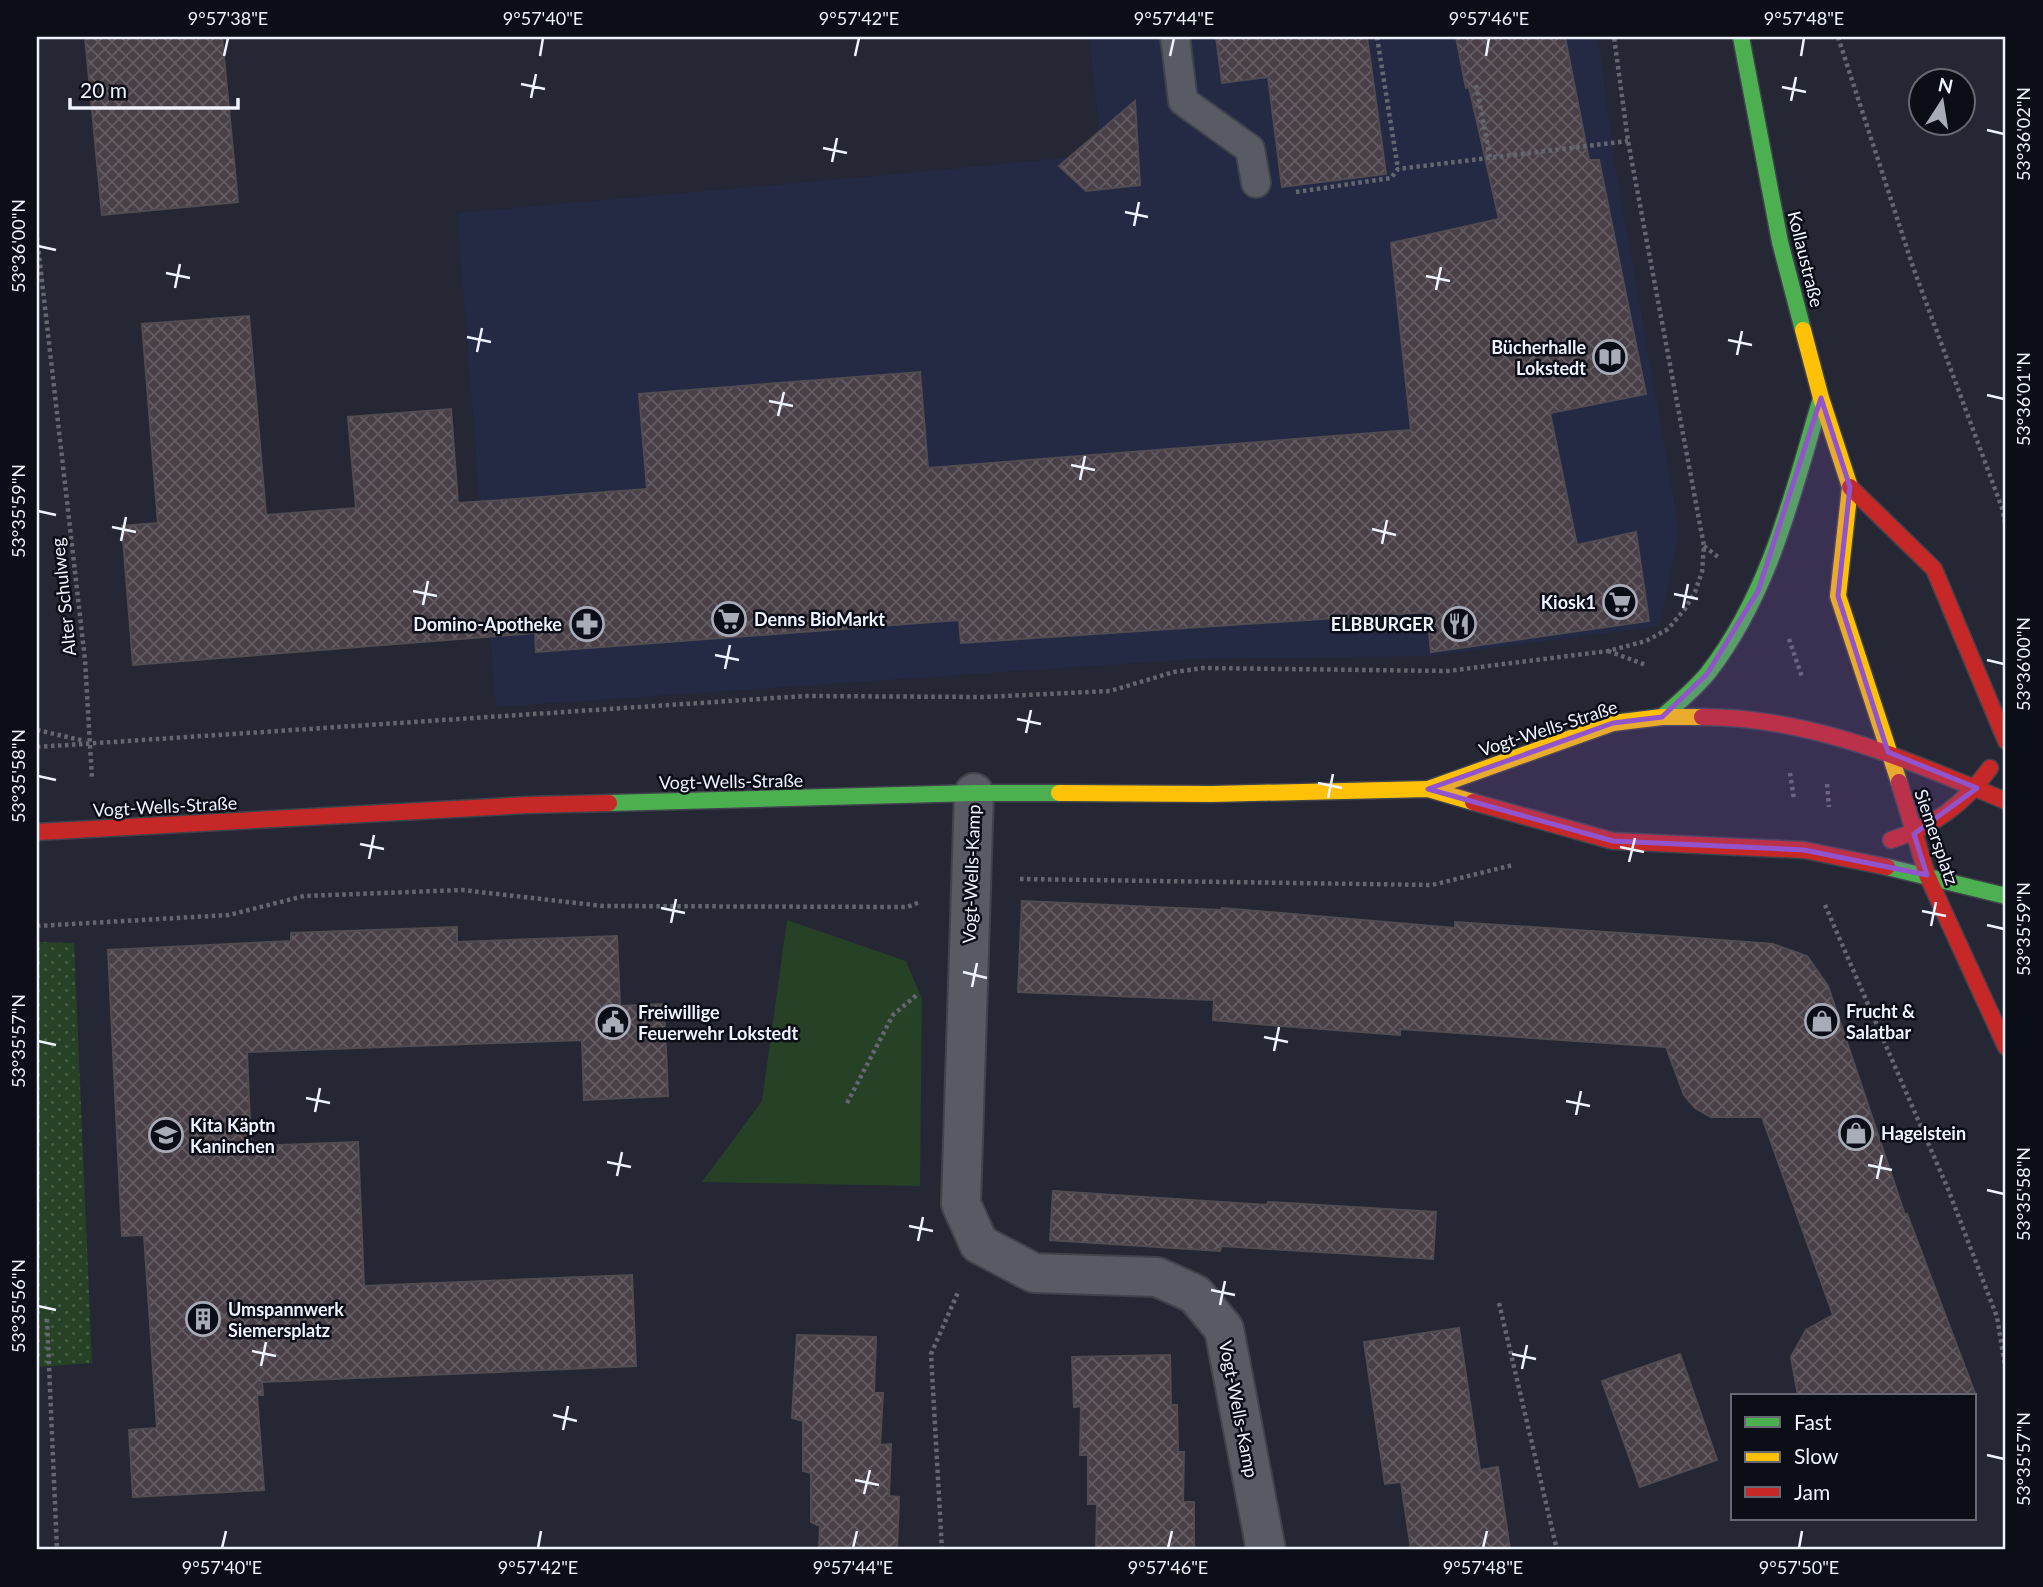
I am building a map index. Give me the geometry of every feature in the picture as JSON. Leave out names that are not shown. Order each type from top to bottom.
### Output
[{"type":"main road","name":"Kollaustraße","points":[[1741,37],[1780,242],[1821,398],[1850,487],[1838,596],[1873,698],[1888,752]]},
{"type":"main road","points":[[1662,717],[1707,674],[1732,638],[1758,592],[1821,398]]},
{"type":"main road","name":"Kollaustraße","points":[[1850,487],[1934,569],[2006,740]]},
{"type":"main road","name":"Vogt-Wells-Straße","points":[[1428,789],[1613,723],[1662,717],[1716,717],[1781,723],[1888,752],[2006,800]]},
{"type":"main road","points":[[1835,855],[1914,834],[1954,810],[1977,788],[2006,740]]},
{"type":"main road","name":"Siemersplatz","points":[[1888,752],[1927,875],[2006,1047]]},
{"type":"main road","name":"Vogt-Wells-Straße","points":[[37,832],[527,805],[974,793],[1212,794],[1428,789],[1613,841],[1742,846],[1835,855],[2006,896]]},
{"type":"street","name":"Vogt-Wells-Kamp","points":[[974,793],[961,1204],[979,1244],[1034,1273],[1157,1278],[1195,1294],[1224,1329],[1266,1550]]},
{"type":"lane","points":[[1175,37],[1183,101],[1250,149],[1256,183]]},
{"type":"path","points":[[1377,37],[1398,169]]},
{"type":"path","points":[[37,747],[805,696],[983,697],[1110,691],[1174,673],[1203,668],[1448,671],[1608,651],[1646,641],[1668,629],[1685,609],[1702,572],[1704,546],[1628,141],[1614,37]]},
{"type":"path","points":[[1838,37],[1913,267],[2004,507],[2006,528]]},
{"type":"path","points":[[1476,85],[1490,157]]},
{"type":"path","points":[[1285,194],[1391,178],[1398,169],[1628,141]]},
{"type":"path","name":"Alter Schulweg","points":[[37,237],[85,660],[96,829]]},
{"type":"path","points":[[1608,651],[1656,669]]},
{"type":"path","points":[[37,730],[89,742]]},
{"type":"path","points":[[1026,879],[1432,885],[1522,863]]},
{"type":"path","points":[[37,926],[229,915],[304,896],[462,890],[603,906],[907,907]]},
{"type":"path","points":[[1834,926],[1968,1240],[1997,1317],[2006,1373]]},
{"type":"path","points":[[846,1103],[893,1015],[928,985],[967,983]]},
{"type":"path","points":[[942,1550],[931,1353],[979,1244]]},
{"type":"path","points":[[1499,1303],[1557,1550]]},
{"type":"path","points":[[47,1319],[57,1550]]},
{"type":"highlighted area","points":[[1821,398],[1850,487],[1838,596],[1888,752],[1977,788],[1914,834],[1927,875],[1804,850],[1613,841],[1428,789],[1613,723],[1662,717],[1707,674],[1758,591]]},
{"type":"shaded area","points":[[1089,37],[1598,37],[1614,158],[1679,530],[1660,626],[1432,656],[1194,659],[496,707],[457,213],[1102,154]]},
{"type":"green space","points":[[787,920],[906,961],[922,999],[920,1186],[702,1182],[762,1101]]},
{"type":"green space","points":[[37,942],[74,943],[92,1363],[37,1367]]},
{"type":"building","points":[[85,37],[222,37],[238,202],[102,215]]},
{"type":"building","points":[[1216,37],[1367,37],[1386,174],[1282,187],[1268,77],[1222,83]]},
{"type":"building","points":[[1456,37],[1565,37],[1589,160],[1599,160],[1646,394],[1550,413],[1577,545],[1636,532],[1649,621],[1431,652],[1427,612],[961,643],[959,620],[536,652],[535,633],[133,665],[122,526],[158,523],[142,324],[249,316],[266,515],[356,508],[348,417],[451,409],[458,503],[647,489],[639,394],[920,372],[928,468],[1411,430],[1391,243],[1499,219]]},
{"type":"building","points":[[1135,101],[1140,185],[1086,191],[1059,166]]},
{"type":"building","points":[[1022,901],[1222,908],[1455,928],[1455,922],[1681,937],[1773,944],[1807,956],[1828,986],[1905,1215],[1907,1214],[1975,1394],[1798,1394],[1791,1357],[1806,1330],[1833,1315],[1762,1117],[1711,1117],[1695,1108],[1684,1095],[1666,1047],[1400,1029],[1400,1035],[1282,1026],[1213,1020],[1214,1000],[1018,992]]},
{"type":"building","points":[[457,927],[457,942],[617,936],[620,1006],[664,1004],[668,1096],[584,1100],[582,1040],[247,1052],[251,1146],[358,1142],[364,1286],[632,1275],[636,1366],[262,1382],[263,1395],[257,1395],[264,1490],[133,1497],[129,1430],[157,1428],[144,1235],[122,1236],[108,950],[291,941],[291,933]]},
{"type":"building","points":[[1053,1191],[1267,1205],[1268,1202],[1436,1212],[1433,1259],[1221,1246],[1220,1251],[1050,1240]]},
{"type":"building","points":[[1459,1328],[1480,1470],[1498,1467],[1510,1550],[1411,1550],[1401,1482],[1385,1484],[1364,1342]]},
{"type":"building","points":[[797,1335],[876,1337],[874,1393],[883,1393],[880,1445],[891,1444],[889,1496],[899,1497],[897,1550],[819,1550],[820,1526],[811,1522],[811,1473],[803,1471],[803,1421],[792,1418]]},
{"type":"building","points":[[1680,1354],[1717,1460],[1640,1487],[1602,1381]]},
{"type":"building","points":[[1170,1355],[1171,1405],[1177,1405],[1178,1452],[1184,1452],[1183,1502],[1194,1502],[1194,1550],[1096,1550],[1097,1504],[1088,1504],[1088,1455],[1080,1455],[1081,1406],[1074,1407],[1072,1357]]},
{"type":"traffic: fast","points":[[1741,37],[1780,242],[1803,330]]},
{"type":"traffic: fast","points":[[1662,717],[1708,673],[1748,610],[1777,541],[1821,398]]},
{"type":"traffic: fast","points":[[609,803],[1059,793]]},
{"type":"traffic: fast","points":[[1887,867],[2006,896]]},
{"type":"traffic: slow","points":[[1803,330],[1821,398],[1850,487],[1838,596],[1899,782]]},
{"type":"traffic: slow","points":[[1428,789],[1613,723],[1662,717],[1702,717]]},
{"type":"traffic: slow","points":[[1059,793],[1212,794],[1428,789],[1473,802]]},
{"type":"traffic: jam","points":[[1850,487],[1934,569],[2006,741]]},
{"type":"traffic: jam","points":[[1702,717],[1782,724],[1820,733],[1895,756],[2006,801]]},
{"type":"traffic: jam","points":[[1891,840],[1921,828],[1946,813],[1969,793],[1990,768]]},
{"type":"traffic: jam","points":[[1899,782],[1927,875],[2006,1047]]},
{"type":"traffic: jam","points":[[1473,802],[1613,841],[1804,850],[1887,867]]},
{"type":"traffic: jam","points":[[37,832],[527,805],[609,803]]},
{"type":"place","name":"Bücherhalle Lokstedt","points":[[1610,357]]},
{"type":"place","name":"Kiosk1","points":[[1620,602]]},
{"type":"place","name":"Denns BioMarkt","points":[[729,619]]},
{"type":"place","name":"Domino-Apotheke","points":[[587,624]]},
{"type":"place","name":"ELBBURGER","points":[[1459,624]]},
{"type":"place","name":"Frucht & Salatbar","points":[[1822,1021]]},
{"type":"place","name":"Freiwillige Feuerwehr Lokstedt","points":[[613,1022]]},
{"type":"place","name":"Hagelstein","points":[[1856,1133]]},
{"type":"place","name":"Kita Käptn Kaninchen","points":[[166,1135]]},
{"type":"place","name":"Umspannwerk Siemersplatz","points":[[203,1319]]}]
